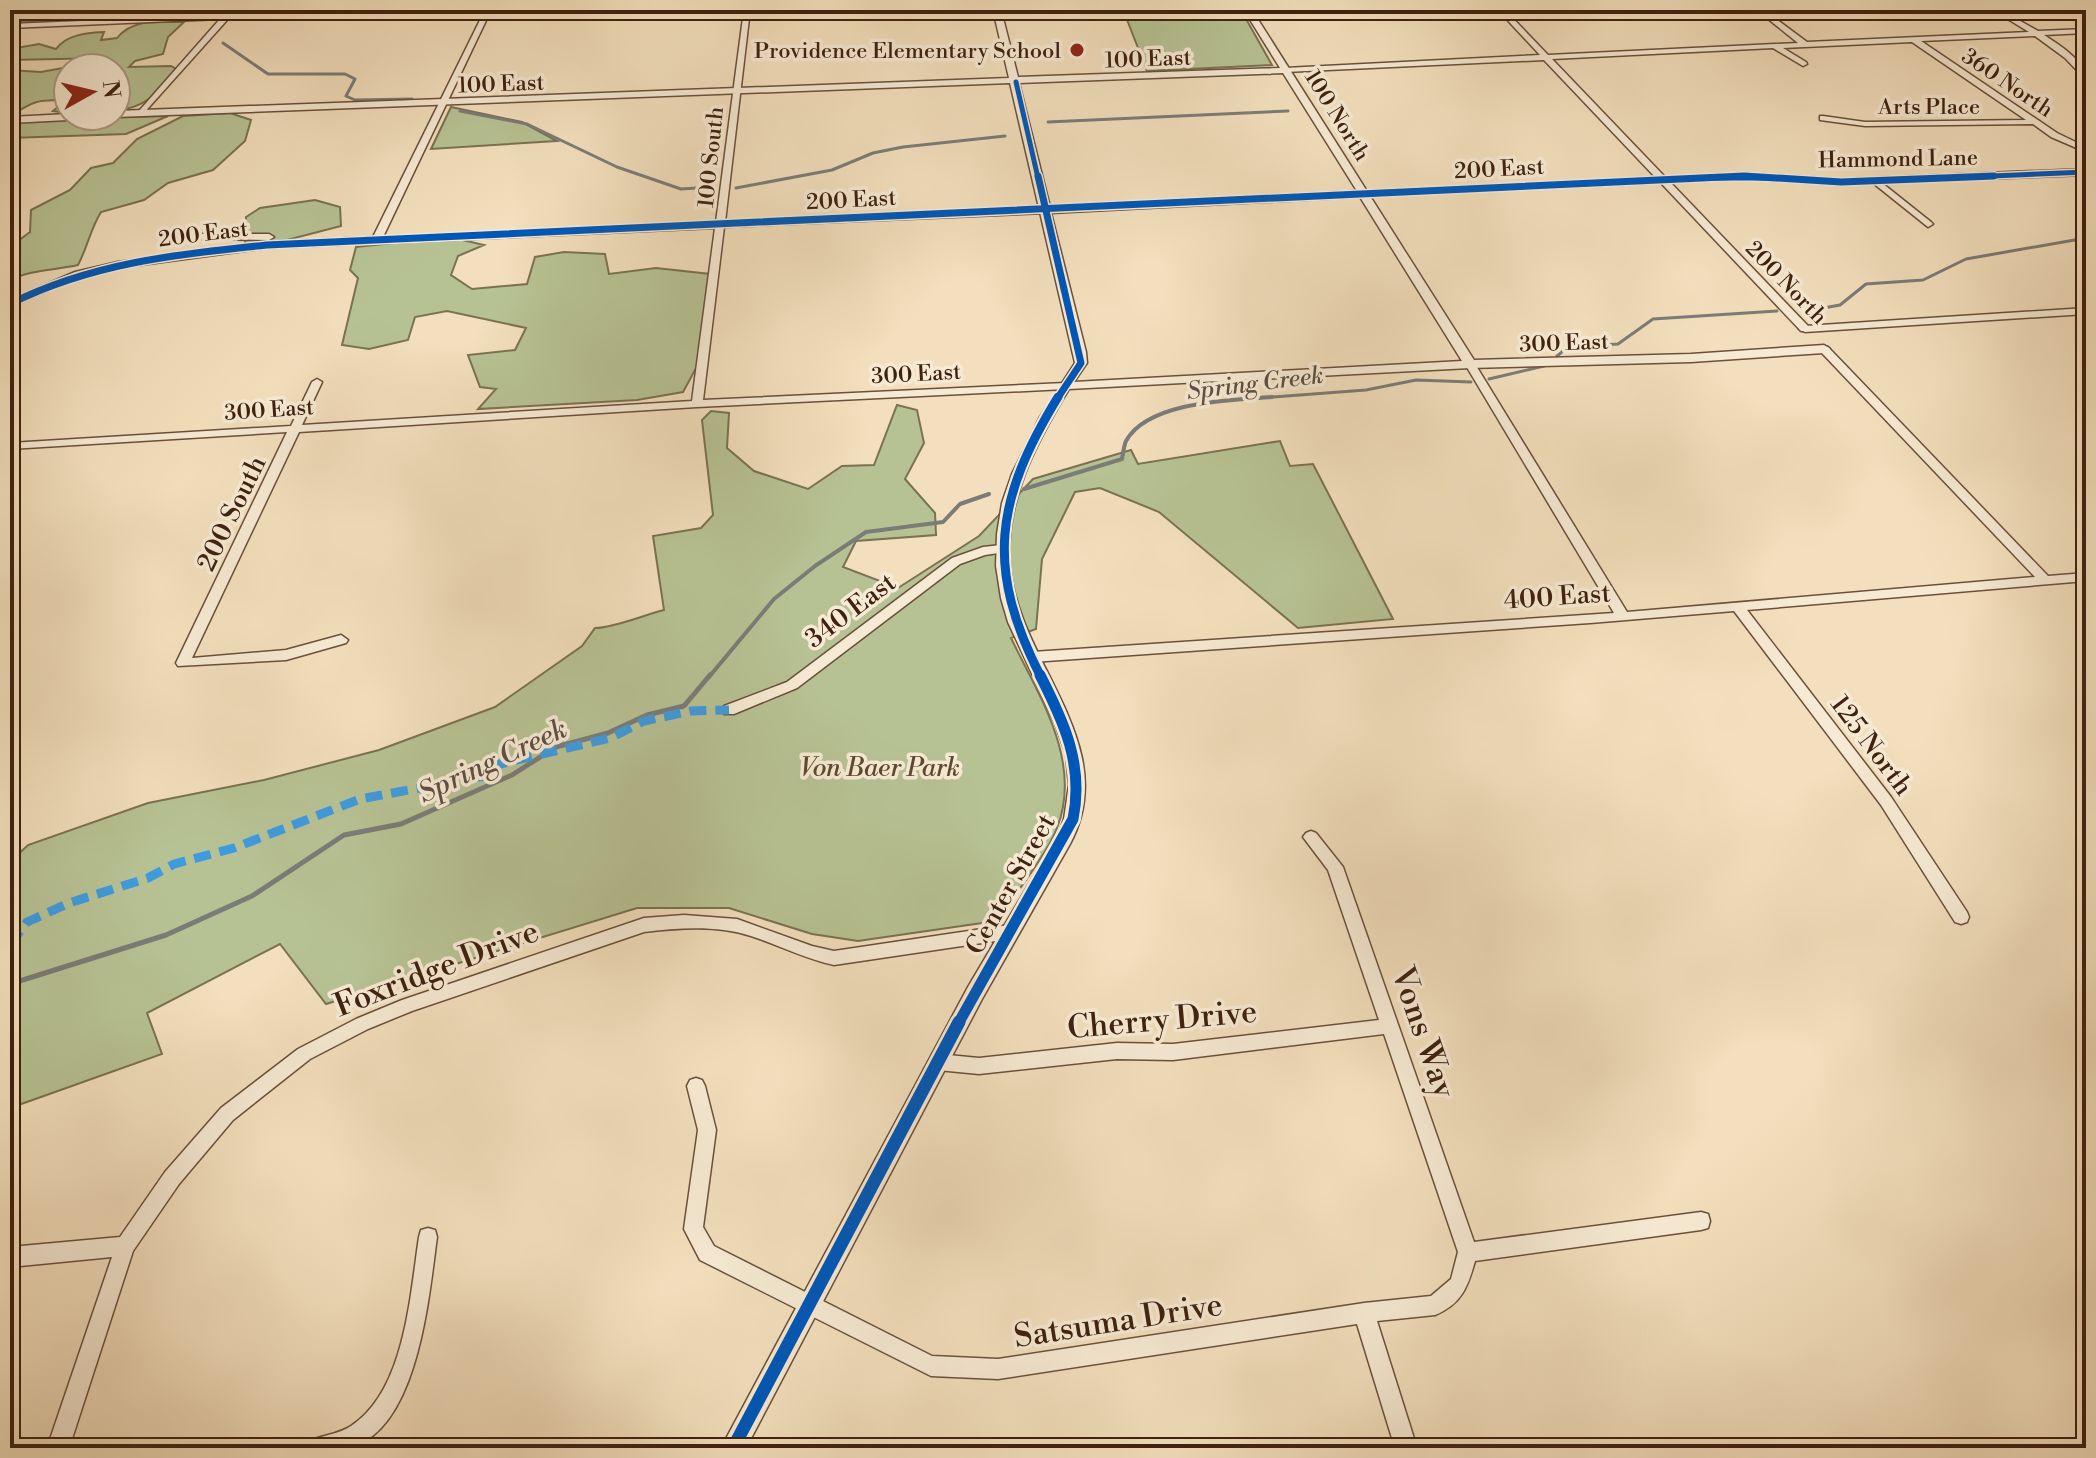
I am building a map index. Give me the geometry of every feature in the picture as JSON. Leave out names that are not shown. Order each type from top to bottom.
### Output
[{"type":"street","points":[[10,26],[229,13],[386,10]]},
{"type":"street","points":[[377,239],[488,10]]},
{"type":"street","name":"100 South","points":[[697,404],[747,10]]},
{"type":"street","points":[[997,10],[1081,363],[1097,379],[1109,384]]},
{"type":"street","name":"100 North","points":[[1248,10],[1470,364],[1623,616]]},
{"type":"street","name":"200 North","points":[[1501,10],[2045,580]]},
{"type":"street","points":[[1760,10],[1804,44]]},
{"type":"street","points":[[1996,10],[2036,33],[2076,62],[2086,78]]},
{"type":"street","points":[[142,113],[229,13]]},
{"type":"street","name":"100 East","points":[[132,113],[1016,82],[2086,31]]},
{"type":"street","name":"360 North","points":[[1913,39],[2035,122],[2086,150]]},
{"type":"street","points":[[1773,45],[1803,64]]},
{"type":"street","points":[[10,120],[52,118]]},
{"type":"street","name":"Arts Place","points":[[1823,118],[1865,124],[2035,122]]},
{"type":"street","name":"Hammond Lane","points":[[1663,181],[1775,176],[1876,182],[2086,172]]},
{"type":"street","name":"200 East","points":[[10,304],[78,274],[118,265],[212,251],[346,241],[1663,181]]},
{"type":"street","points":[[1876,182],[1928,224]]},
{"type":"street","points":[[201,237],[322,236],[346,241]]},
{"type":"street","points":[[1805,329],[2086,311]]},
{"type":"street","name":"300 East","points":[[10,446],[697,404],[1470,364],[1691,358],[1824,349]]},
{"type":"street","name":"Center Street","points":[[733,1448],[813,1305],[938,1062],[1073,821],[1079,775],[1071,737],[1008,599],[1001,549],[1003,517],[1015,478],[1043,419],[1081,363]]},
{"type":"street","name":"200 South","points":[[317,382],[183,663],[286,655],[341,640]]},
{"type":"street","name":"340 East","points":[[729,710],[792,685],[956,561],[983,551],[1001,549]]},
{"type":"street","name":"400 East","points":[[1032,657],[1623,616],[2086,577]]},
{"type":"street","name":"125 North","points":[[1737,606],[1886,801],[1961,917]]},
{"type":"street","name":"Vons Way","points":[[1311,837],[1335,867],[1468,1252]]},
{"type":"street","name":"Foxridge Drive","points":[[58,1448],[125,1246],[172,1178],[227,1114],[304,1054],[408,1005],[644,925],[713,921],[750,928],[810,954],[834,958],[1009,932]]},
{"type":"street","name":"Cherry Drive","points":[[938,1062],[979,1066],[1117,1051],[1173,1052],[1390,1026]]},
{"type":"street","name":"Satsuma Drive","points":[[696,1086],[707,1130],[693,1229],[707,1253],[931,1366],[998,1369],[1435,1305],[1459,1285],[1468,1252]]},
{"type":"street","points":[[1468,1252],[1701,1221]]},
{"type":"street","points":[[317,1448],[359,1434],[386,1407],[406,1365],[428,1237]]},
{"type":"street","points":[[10,1257],[125,1246]]},
{"type":"street","points":[[1364,1313],[1406,1448]]},
{"type":"green space","points":[[1241,10],[1272,65],[1147,71],[1124,12]]},
{"type":"green space","points":[[156,22],[184,22],[168,37],[163,54],[132,64],[132,52],[52,52],[52,59],[10,60],[10,49],[39,44],[56,49],[72,37],[104,32],[101,40],[117,38],[131,27]]},
{"type":"green space","points":[[171,66],[178,70],[158,92],[132,107],[132,67]]},
{"type":"green space","points":[[10,70],[52,70],[52,100],[30,105],[10,116]]},
{"type":"green space","points":[[451,107],[522,122],[557,141],[431,149]]},
{"type":"green space","points":[[230,113],[251,120],[245,141],[213,170],[168,183],[144,200],[101,212],[78,265],[35,272],[10,280],[10,247],[30,232],[31,210],[70,190],[91,168],[113,163],[137,139],[183,116]]},
{"type":"green space","points":[[168,116],[132,131],[132,117]]},
{"type":"green space","points":[[52,119],[52,132],[131,132],[10,138],[10,120]]},
{"type":"green space","points":[[315,200],[340,207],[341,226],[287,240],[245,243],[246,217],[260,208]]},
{"type":"green space","points":[[450,237],[484,245],[458,256],[451,275],[472,289],[527,284],[535,257],[564,252],[605,254],[609,274],[656,268],[710,274],[700,361],[683,392],[637,400],[478,409],[496,389],[480,387],[468,355],[515,350],[526,328],[447,311],[415,317],[408,340],[369,349],[342,345],[358,278],[350,270],[356,247]]},
{"type":"green space","name":"Von Baer Park","points":[[897,405],[917,410],[924,443],[905,479],[935,513],[936,535],[856,541],[843,567],[898,588],[979,536],[1033,479],[1131,450],[1138,464],[1280,441],[1290,466],[1313,464],[1393,619],[1298,628],[1159,512],[1100,488],[1075,492],[1042,559],[1036,629],[1011,638],[1054,730],[1065,779],[1064,803],[1057,828],[1046,849],[1001,916],[989,922],[858,941],[812,934],[729,908],[637,908],[326,1004],[280,944],[147,1013],[162,1054],[10,1108],[10,862],[28,845],[148,803],[264,780],[379,750],[495,707],[582,646],[595,628],[664,610],[653,536],[701,528],[713,515],[702,420],[711,411],[729,413],[727,448],[754,471],[808,489],[842,466],[874,465]]},
{"type":"waterway","points":[[10,22],[85,19]]},
{"type":"waterway","points":[[223,43],[268,74],[345,74],[355,79],[346,96],[355,100],[412,99]]},
{"type":"waterway","points":[[460,111],[527,124],[617,167],[681,189],[713,187]]},
{"type":"waterway","points":[[1048,122],[1288,111]]},
{"type":"waterway","points":[[736,188],[832,170],[873,153],[903,147],[1005,136]]},
{"type":"waterway","name":"Spring Creek","points":[[1807,311],[1840,305],[1866,284],[1923,280],[1966,259],[2086,238]]},
{"type":"waterway","name":"Spring Creek","points":[[1557,356],[1568,347],[1618,344],[1653,319],[1777,311]]},
{"type":"waterway","name":"Spring Creek","points":[[1489,379],[1544,366]]},
{"type":"waterway","name":"Spring Creek","points":[[1245,399],[1366,390],[1416,380],[1471,382]]},
{"type":"waterway","name":"Spring Creek","points":[[1024,489],[1122,459],[1126,441],[1137,428],[1171,410],[1214,402],[1272,397]]},
{"type":"waterway","name":"Spring Creek","points":[[709,677],[774,599],[815,566],[866,532],[943,522],[960,504],[989,494]]},
{"type":"waterway","name":"Spring Creek","points":[[10,984],[166,935],[252,896],[344,835],[401,824],[512,775],[556,747],[608,733],[647,715],[684,706],[710,675]]},
{"type":"marked path","points":[[10,945],[27,922],[69,903],[148,878],[174,864],[234,848],[360,799],[484,776],[500,764],[610,738],[644,721],[691,711],[729,710]]},
{"type":"cycle path","points":[[733,1448],[975,993],[1071,826],[1077,802],[1077,769],[1069,738],[1015,622],[1003,566],[1009,503],[1018,474],[1046,417],[1081,363],[1016,82]]},
{"type":"cycle path","points":[[10,304],[40,289],[102,268],[168,256],[267,245],[1744,176],[1841,182],[2086,172]]},
{"type":"place","name":"Providence Elementary School","points":[[1077,50]]}]
